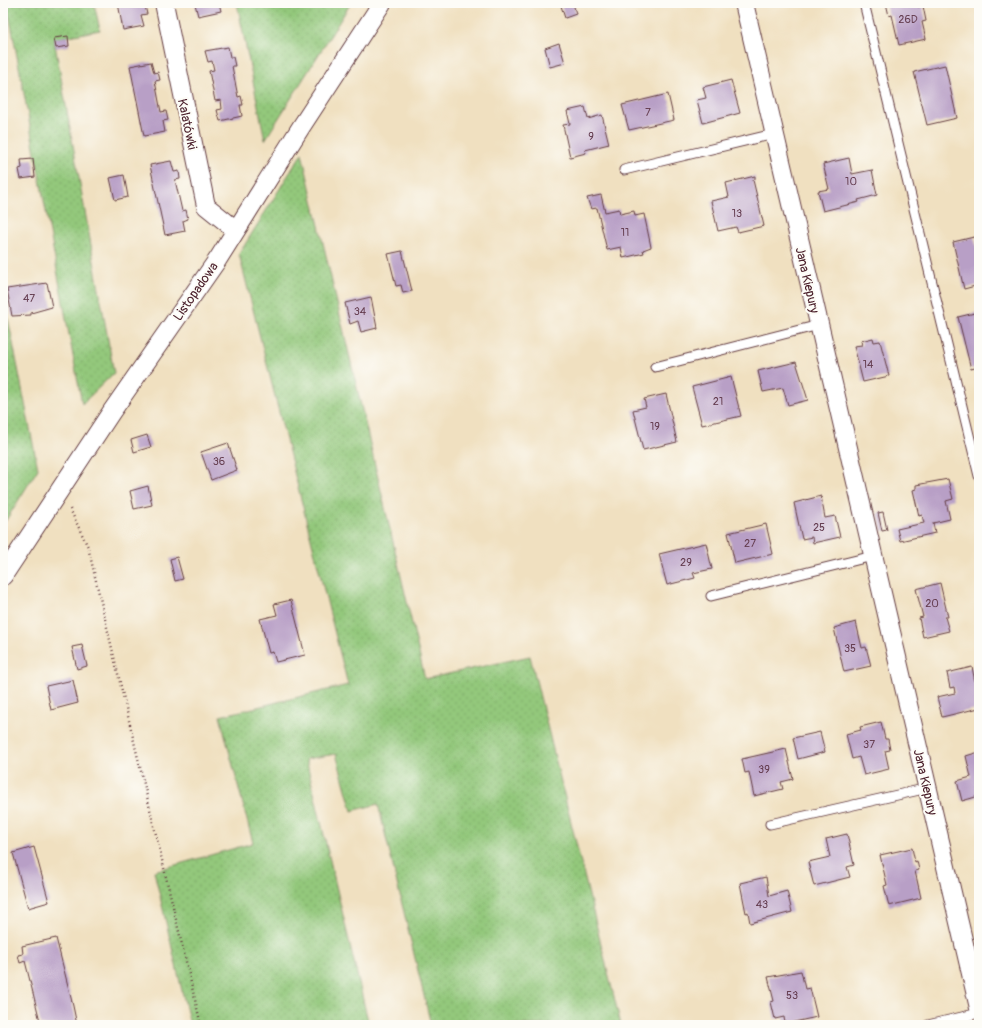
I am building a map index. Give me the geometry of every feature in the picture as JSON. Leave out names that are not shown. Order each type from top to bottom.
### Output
[{"type":"street","name":"Kalatówki","points":[[164,3],[206,206],[236,230]]},
{"type":"street","name":"Listopadowa","points":[[3,576],[236,230],[382,3]]},
{"type":"street","name":"Jana Kiepury","points":[[744,3],[979,1008]]},
{"type":"lane","points":[[864,3],[979,476]]},
{"type":"lane","points":[[624,170],[774,134]]},
{"type":"lane","points":[[655,367],[819,325]]},
{"type":"lane","points":[[711,596],[873,556]]},
{"type":"lane","points":[[770,824],[928,788]]},
{"type":"lane","points":[[928,1025],[979,1013]]},
{"type":"path","points":[[61,489],[88,547],[201,1025]]},
{"type":"green space","points":[[7,3],[94,3],[100,30],[54,39],[114,373],[82,404]]},
{"type":"green space","points":[[237,3],[351,3],[265,140]]},
{"type":"green space","points":[[302,153],[425,679],[530,656],[621,1025],[431,1025],[378,804],[352,811],[336,754],[306,759],[369,1025],[190,1025],[154,871],[253,843],[220,716],[348,685],[239,254]]},
{"type":"green space","points":[[3,293],[38,469],[3,525]]},
{"type":"building","points":[[118,3],[139,3],[140,7],[145,6],[147,14],[141,15],[144,26],[123,30]]},
{"type":"building","points":[[219,3],[221,11],[198,16],[195,4]]},
{"type":"building","points":[[560,3],[573,3],[576,14],[565,18]]},
{"type":"building","points":[[886,3],[917,3],[918,7],[923,6],[926,21],[922,22],[926,39],[899,45],[892,15],[889,16]]},
{"type":"building","points":[[68,36],[69,46],[56,48],[54,38]]},
{"type":"building","points":[[559,43],[565,63],[550,67],[545,48]]},
{"type":"building","points":[[228,47],[230,57],[233,57],[235,66],[232,66],[238,97],[241,96],[243,105],[240,105],[242,116],[220,121],[217,110],[222,109],[221,100],[215,101],[209,71],[214,70],[212,61],[208,62],[205,51]]},
{"type":"building","points":[[151,62],[154,73],[158,72],[160,80],[155,81],[161,112],[166,111],[168,120],[163,121],[165,132],[144,136],[130,66]]},
{"type":"building","points":[[945,65],[957,118],[927,125],[914,72]]},
{"type":"building","points":[[731,80],[740,113],[703,123],[697,100],[706,98],[703,87]]},
{"type":"building","points":[[668,94],[674,120],[629,130],[622,105]]},
{"type":"building","points":[[585,107],[588,119],[602,115],[609,144],[585,150],[586,153],[570,157],[563,125],[570,124],[567,111]]},
{"type":"building","points":[[849,158],[852,174],[872,170],[877,195],[858,200],[859,202],[823,211],[818,191],[829,189],[823,164]]},
{"type":"building","points":[[33,159],[35,177],[21,179],[19,169],[22,168],[21,160]]},
{"type":"building","points":[[171,161],[174,172],[179,171],[180,179],[175,180],[182,211],[186,210],[188,219],[183,221],[185,231],[165,235],[150,165]]},
{"type":"building","points":[[124,175],[128,197],[115,200],[110,178]]},
{"type":"building","points":[[755,176],[755,179],[753,180],[764,226],[738,232],[736,227],[718,231],[711,201],[729,197],[726,183]]},
{"type":"building","points":[[601,195],[605,212],[619,209],[620,214],[634,211],[635,216],[644,214],[651,247],[643,250],[644,253],[623,258],[621,247],[607,250],[597,208],[591,209],[587,198]]},
{"type":"building","points":[[974,237],[979,255],[979,285],[964,289],[953,242]]},
{"type":"building","points":[[402,251],[412,291],[403,293],[401,285],[396,286],[388,254]]},
{"type":"building","points":[[47,283],[52,307],[31,313],[31,315],[12,316],[7,289]]},
{"type":"building","points":[[371,297],[377,328],[361,332],[358,321],[350,324],[345,303]]},
{"type":"building","points":[[979,312],[979,367],[971,369],[958,317]]},
{"type":"building","points":[[873,338],[874,342],[880,341],[889,376],[863,382],[854,346],[862,345],[861,341]]},
{"type":"building","points":[[796,362],[808,400],[788,405],[783,388],[763,392],[758,371]]},
{"type":"building","points":[[731,377],[741,416],[702,425],[692,387]]},
{"type":"building","points":[[666,394],[677,442],[643,450],[633,410],[646,407],[644,399]]},
{"type":"building","points":[[147,435],[151,447],[134,452],[131,440]]},
{"type":"building","points":[[228,443],[237,470],[211,480],[201,452]]},
{"type":"building","points":[[948,479],[953,499],[946,501],[950,519],[933,523],[935,533],[900,541],[897,529],[924,523],[922,515],[919,516],[913,490],[916,489],[916,485]]},
{"type":"building","points":[[148,486],[152,505],[134,509],[130,491]]},
{"type":"building","points":[[821,496],[825,518],[835,516],[840,537],[813,543],[812,537],[802,539],[794,503]]},
{"type":"building","points":[[883,512],[887,530],[882,531],[878,513]]},
{"type":"building","points":[[766,524],[773,554],[735,563],[728,533]]},
{"type":"building","points":[[706,543],[712,569],[693,573],[695,578],[667,585],[659,554]]},
{"type":"building","points":[[177,557],[183,579],[175,581],[170,559]]},
{"type":"building","points":[[940,583],[948,617],[945,617],[949,631],[923,637],[919,618],[923,617],[916,589]]},
{"type":"building","points":[[291,600],[305,655],[276,662],[273,652],[269,653],[260,619],[277,615],[274,604]]},
{"type":"building","points":[[856,622],[862,648],[866,647],[871,666],[844,672],[834,628]]},
{"type":"building","points":[[82,645],[87,666],[77,669],[72,647]]},
{"type":"building","points":[[972,667],[975,682],[979,681],[979,708],[942,717],[937,697],[955,693],[954,687],[950,688],[947,673]]},
{"type":"building","points":[[73,680],[78,703],[51,710],[46,686]]},
{"type":"building","points":[[881,722],[885,739],[888,739],[890,750],[885,751],[889,769],[864,775],[859,757],[852,759],[846,734],[861,730],[860,727]]},
{"type":"building","points":[[820,732],[825,752],[798,759],[793,738]]},
{"type":"building","points":[[786,749],[793,779],[781,782],[783,789],[754,796],[749,772],[745,773],[742,759]]},
{"type":"building","points":[[979,752],[979,796],[962,801],[957,781],[971,777],[966,756]]},
{"type":"building","points":[[847,834],[854,865],[847,867],[850,877],[814,886],[808,862],[830,857],[826,839]]},
{"type":"building","points":[[34,847],[49,902],[28,908],[13,853]]},
{"type":"building","points":[[912,848],[915,862],[917,861],[919,870],[915,871],[921,898],[889,906],[884,886],[887,885],[880,855]]},
{"type":"building","points":[[766,877],[769,896],[787,891],[792,912],[750,923],[748,912],[746,913],[740,883]]},
{"type":"building","points":[[56,938],[77,1025],[41,1025],[25,961],[20,963],[18,955],[23,954],[22,946]]},
{"type":"building","points":[[801,971],[805,989],[810,988],[817,1017],[785,1024],[784,1017],[775,1019],[771,1002],[774,1001],[768,977]]}]
